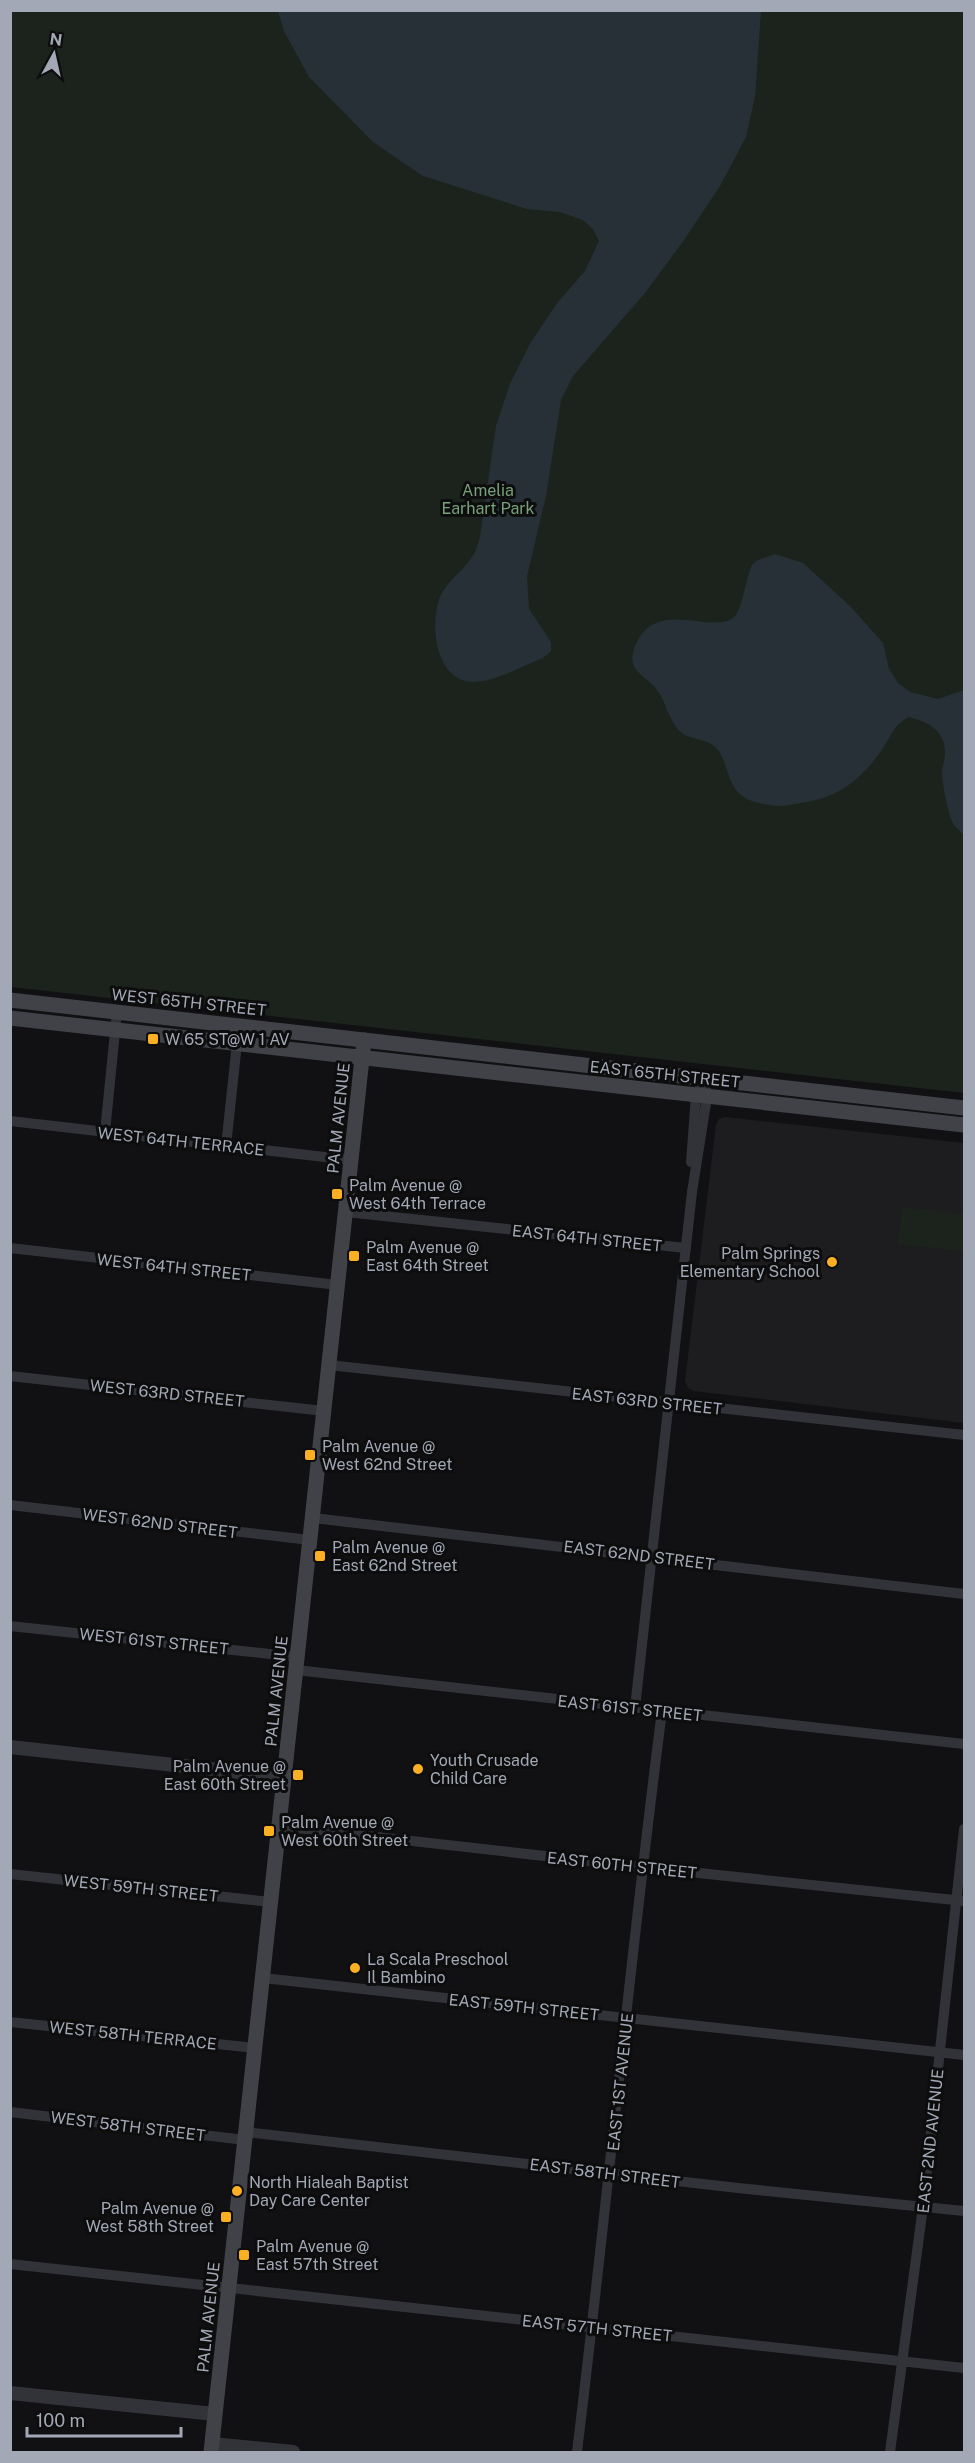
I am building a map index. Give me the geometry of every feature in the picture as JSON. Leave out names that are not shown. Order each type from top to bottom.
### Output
[{"type":"main road","name":"WEST 65TH STREET","points":[[10,1000],[364,1040]]},
{"type":"main road","points":[[10,1018],[362,1058]]},
{"type":"main road","name":"PALM AVENUE","points":[[212,2448],[364,1040]]},
{"type":"main road","name":"EAST 65TH STREET","points":[[364,1040],[964,1107]]},
{"type":"main road","name":"EAST 65TH STREET","points":[[362,1058],[964,1125]]},
{"type":"street","points":[[105,1132],[117,1012]]},
{"type":"street","points":[[226,1146],[237,1043]]},
{"type":"street","points":[[635,1708],[704,1078]]},
{"type":"street","name":"WEST 64TH TERRACE","points":[[10,1121],[351,1160]]},
{"type":"street","name":"EAST 64TH STREET","points":[[346,1212],[686,1248]]},
{"type":"street","name":"WEST 64TH STREET","points":[[10,1248],[338,1285]]},
{"type":"street","name":"EAST 63RD STREET","points":[[329,1365],[964,1436]]},
{"type":"street","name":"WEST 63RD STREET","points":[[10,1376],[324,1411]]},
{"type":"street","name":"WEST 62ND STREET","points":[[10,1505],[310,1540]]},
{"type":"street","name":"EAST 62ND STREET","points":[[313,1518],[964,1594]]},
{"type":"street","name":"WEST 61ST STREET","points":[[10,1626],[297,1664]]},
{"type":"street","name":"EAST 61ST STREET","points":[[297,1664],[635,1708],[964,1744]]},
{"type":"street","name":"EAST 1ST AVENUE","points":[[577,2452],[610,2174],[642,1868],[662,1711]]},
{"type":"street","points":[[10,1747],[285,1777]]},
{"type":"street","name":"EAST 60TH STREET","points":[[279,1826],[642,1868],[961,1900]]},
{"type":"street","name":"EAST 2ND AVENUE","points":[[890,2452],[961,1900],[964,1829]]},
{"type":"street","name":"WEST 59TH STREET","points":[[10,1874],[271,1902]]},
{"type":"street","name":"EAST 59TH STREET","points":[[262,1978],[964,2055]]},
{"type":"street","name":"WEST 58TH TERRACE","points":[[10,2022],[255,2048]]},
{"type":"street","name":"WEST 58TH STREET","points":[[10,2112],[246,2136]]},
{"type":"street","name":"EAST 58TH STREET","points":[[246,2136],[964,2211]]},
{"type":"street","name":"EAST 57TH STREET","points":[[10,2264],[964,2368]]},
{"type":"street","points":[[10,2393],[215,2414]]},
{"type":"street","points":[[212,2448],[293,2452]]},
{"type":"shaded area","points":[[278,11],[761,11],[755,96],[746,137],[720,186],[684,240],[645,293],[573,376],[561,400],[546,496],[527,576],[529,609],[551,642],[551,651],[543,658],[499,677],[470,682],[458,678],[447,669],[436,640],[435,625],[438,603],[443,591],[470,560],[477,548],[496,426],[510,384],[531,342],[558,302],[585,271],[599,241],[593,229],[583,220],[560,212],[527,209],[423,176],[373,142],[309,77],[284,31]]},
{"type":"shaded area","points":[[775,554],[803,563],[850,606],[883,643],[889,669],[898,683],[910,692],[938,699],[964,690],[964,835],[954,825],[946,799],[942,771],[945,755],[944,744],[939,733],[929,724],[909,717],[904,720],[865,771],[837,792],[814,801],[778,806],[761,804],[746,798],[737,791],[721,755],[714,746],[706,741],[686,736],[675,726],[660,694],[634,667],[632,660],[637,642],[647,629],[659,622],[687,620],[715,623],[735,616],[752,565],[756,561]]},
{"type":"shaded area","name":"Palm Springs Elementary School","points":[[725,1117],[964,1143],[964,1423],[694,1391],[688,1388],[685,1381],[716,1125],[719,1119]]},
{"type":"green space","name":"Amelia Earhart Park","points":[[11,11],[964,11],[964,1093],[11,987]]},
{"type":"green space","points":[[902,1207],[964,1214],[964,1251],[898,1244]]},
{"type":"place","name":"W 65 ST@W 1 AV","points":[[153,1039]]},
{"type":"place","name":"Palm Avenue @ West 64th Terrace","points":[[337,1194]]},
{"type":"place","name":"Palm Avenue @ East 64th Street","points":[[354,1256]]},
{"type":"place","name":"Palm Springs Elementary School","points":[[832,1262]]},
{"type":"place","name":"Palm Avenue @ West 62nd Street","points":[[310,1455]]},
{"type":"place","name":"Palm Avenue @ East 62nd Street","points":[[320,1556]]},
{"type":"place","name":"Youth Crusade Child Care","points":[[418,1769]]},
{"type":"place","name":"Palm Avenue @ East 60th Street","points":[[298,1775]]},
{"type":"place","name":"Palm Avenue @ West 60th Street","points":[[269,1831]]},
{"type":"place","name":"La Scala Preschool Il Bambino","points":[[355,1968]]},
{"type":"place","name":"North Hialeah Baptist Day Care Center","points":[[237,2191]]},
{"type":"place","name":"Palm Avenue @ West 58th Street","points":[[226,2217]]},
{"type":"place","name":"Palm Avenue @ East 57th Street","points":[[244,2255]]}]
